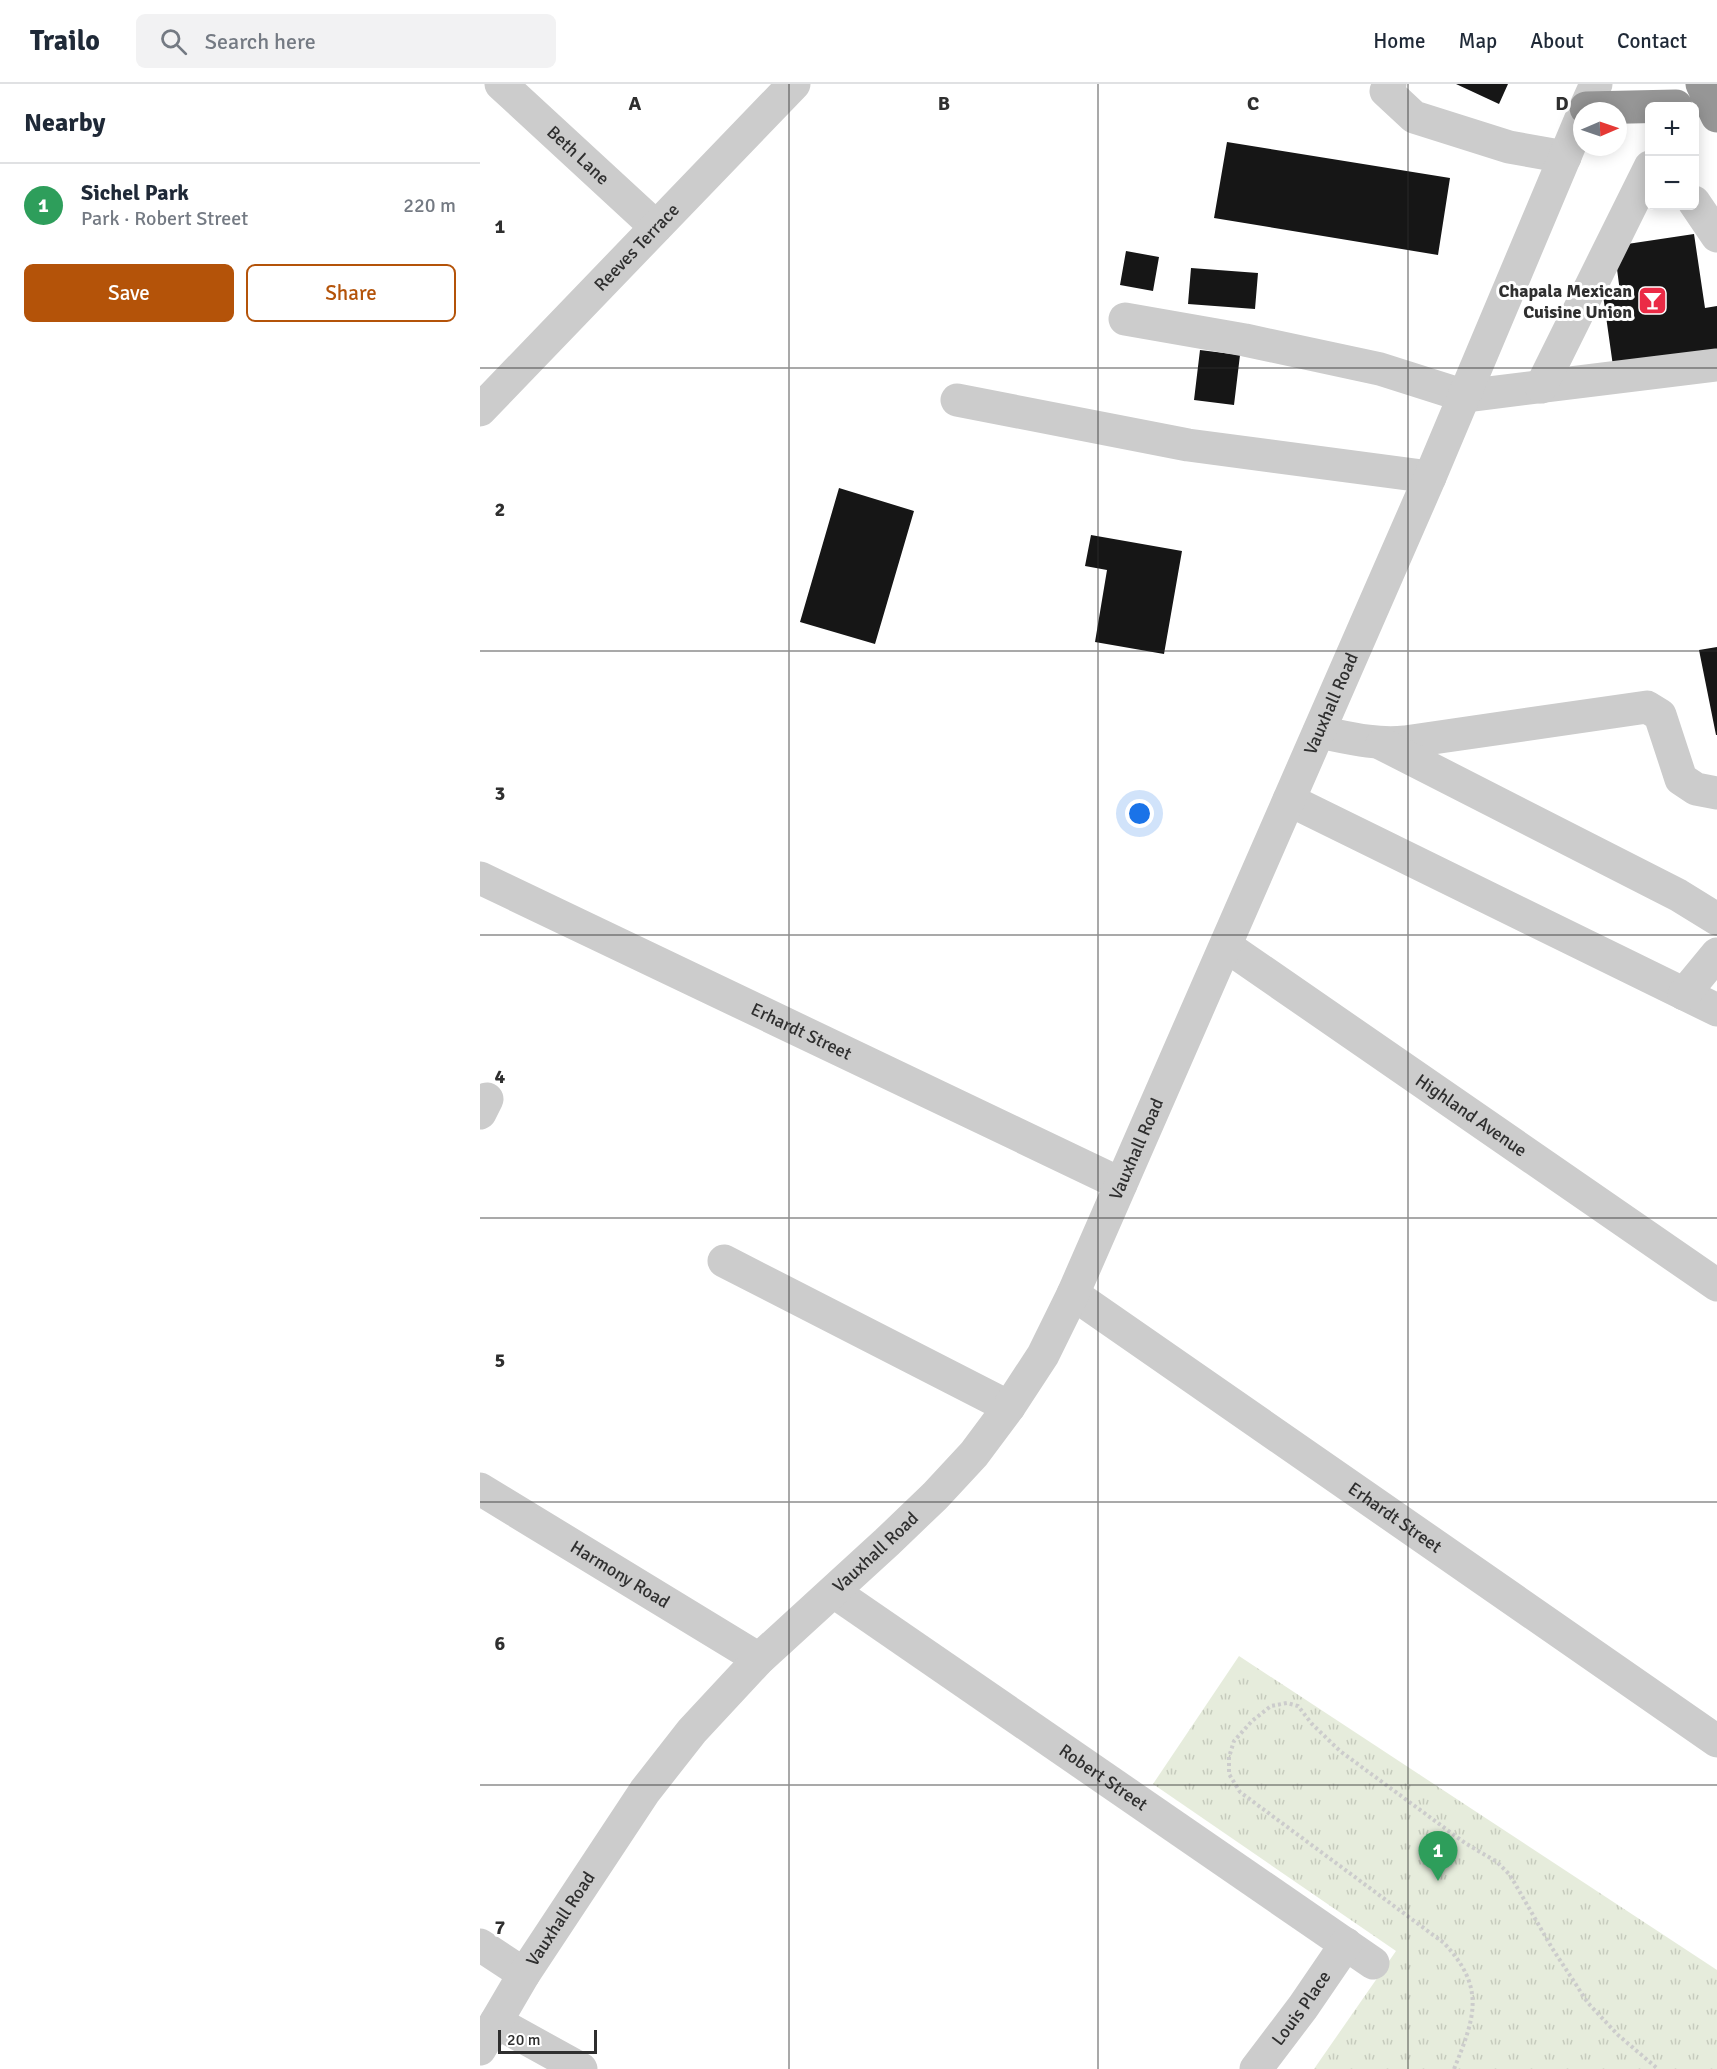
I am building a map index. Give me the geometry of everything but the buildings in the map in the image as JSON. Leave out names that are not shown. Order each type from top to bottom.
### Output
[{"type":"highway","points":[[1627,111],[1645,114]]},
{"type":"street","name":"Beth Lane","points":[[501,84],[656,227]]},
{"type":"street","name":"Reeves Terrace","points":[[480,410],[794,84]]},
{"type":"street","points":[[1390,84],[1386,92],[1414,117],[1509,147],[1565,158]]},
{"type":"street","name":"Vauxhall Road","points":[[488,2035],[524,1974],[645,1791],[692,1731],[759,1659],[834,1592],[974,1454],[1009,1407],[1043,1355],[1073,1294],[1466,396],[1573,139]]},
{"type":"street","points":[[1541,387],[1645,176]]},
{"type":"street","points":[[1699,208],[1717,237]]},
{"type":"street","points":[[1125,319],[1245,340],[1380,369],[1466,396],[1717,365]]},
{"type":"street","points":[[957,400],[1188,445],[1430,477]]},
{"type":"street","points":[[1319,732],[1382,744],[1647,707],[1660,716],[1681,779],[1696,789],[1717,793]]},
{"type":"street","points":[[1382,744],[1678,895],[1717,919]]},
{"type":"street","points":[[1289,800],[1717,1010]]},
{"type":"street","name":"Erhardt Street","points":[[480,878],[1121,1184]]},
{"type":"street","name":"Highland Avenue","points":[[1226,946],[1717,1285]]},
{"type":"street","points":[[1684,994],[1717,954]]},
{"type":"street","points":[[724,1261],[1009,1407]]},
{"type":"street","name":"Erhardt Street","points":[[1073,1294],[1717,1741]]},
{"type":"street","name":"Harmony Road","points":[[480,1489],[759,1659]]},
{"type":"street","name":"Robert Street","points":[[834,1592],[1373,1963]]},
{"type":"street","name":"Louis Place","points":[[1256,2069],[1303,2007],[1346,1944]]},
{"type":"street","points":[[480,1945],[524,1974]]},
{"type":"street","points":[[488,2035],[581,2069]]},
{"type":"path","points":[[1454,2069],[1470,2031],[1473,2004],[1469,1975],[1459,1959],[1444,1943],[1240,1792],[1229,1774],[1229,1757],[1234,1741],[1252,1721],[1271,1706],[1287,1702],[1298,1706],[1312,1724],[1340,1751],[1465,1843],[1497,1862],[1510,1875],[1552,1948],[1588,2003],[1618,2035],[1658,2069]]},
{"type":"green space","points":[[1239,1656],[1717,1970],[1717,2069],[1314,2069],[1396,1951],[1153,1784]]},
{"type":"place","name":"Chapala Mexican Cuisine Union","points":[[1653,301]]},
{"type":"place","name":"Sichel Park","points":[[1438,1881]]}]
